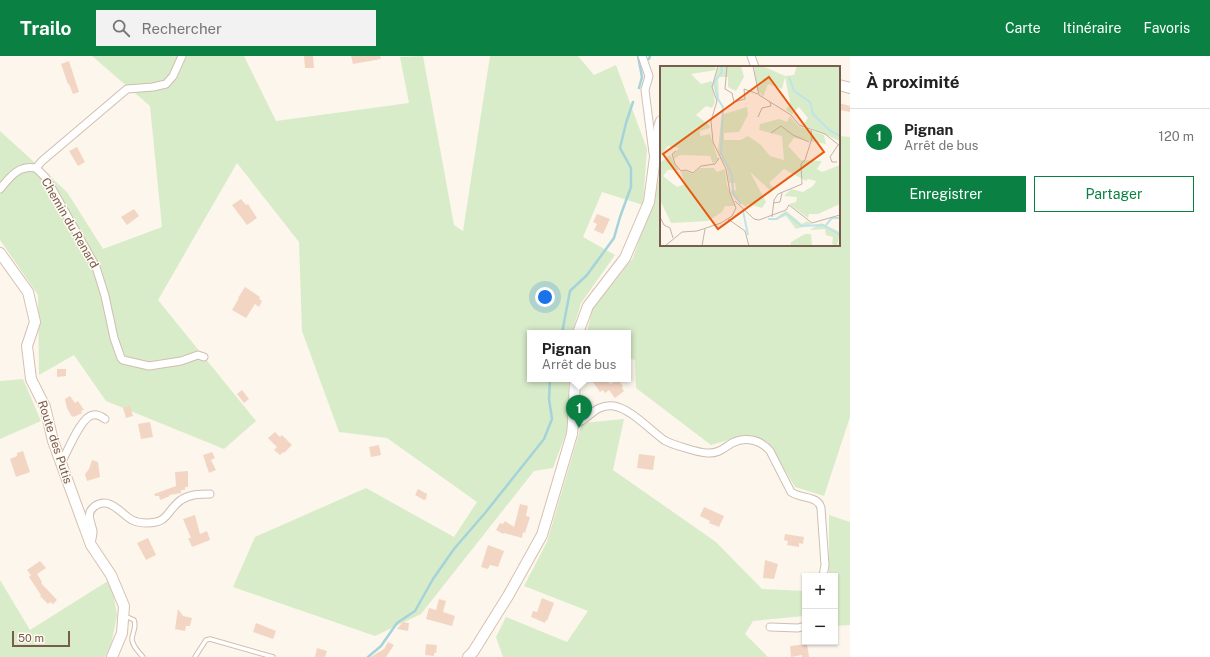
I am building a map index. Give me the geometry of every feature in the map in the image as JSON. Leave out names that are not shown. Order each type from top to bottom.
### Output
[{"type":"street","name":"Chemin du Renard","points":[[36,168],[42,161],[128,89],[153,88],[166,84],[173,76],[182,56]]},
{"type":"street","points":[[642,56],[649,76],[645,90],[649,132],[654,161]]},
{"type":"street","points":[[751,56],[755,66]]},
{"type":"street","points":[[840,85],[850,88]]},
{"type":"street","points":[[579,330],[588,306],[625,258],[649,202],[660,124]]},
{"type":"street","name":"Chemin du Renard","points":[[0,190],[10,178],[21,169],[28,167],[36,168],[46,178],[96,267],[105,296],[114,338],[123,360],[149,366],[181,361],[198,355],[204,357]]},
{"type":"street","name":"Route des Putis","points":[[0,253],[28,292],[35,322],[27,346],[31,379],[45,407],[53,441],[91,545],[111,575],[124,606],[122,633],[112,657]]},
{"type":"street","points":[[468,657],[473,652],[508,596],[542,535],[572,434],[575,382]]},
{"type":"street","points":[[573,423],[580,422],[598,408],[615,406],[636,418],[670,443],[699,452],[714,453],[740,441],[754,440],[760,442],[770,451],[791,492],[795,495],[815,499],[820,503],[825,564],[824,573]]},
{"type":"street","points":[[61,463],[82,423],[88,417],[93,415],[98,415],[105,419]]},
{"type":"street","points":[[91,545],[93,532],[89,516],[90,511],[96,505],[102,503],[109,504],[116,507],[133,520],[142,523],[156,523],[162,521],[180,501],[190,496],[210,494]]},
{"type":"street","points":[[770,627],[802,627]]},
{"type":"lane","points":[[123,615],[134,620],[136,625],[132,640],[137,651],[143,657]]},
{"type":"lane","points":[[195,657],[206,640],[210,639],[273,657]]},
{"type":"green space","points":[[92,56],[244,56],[276,121],[409,103],[400,57],[423,56],[454,225],[463,231],[490,56],[578,56],[594,75],[616,65],[647,149],[643,205],[602,192],[583,237],[615,255],[581,303],[573,330],[527,330],[527,382],[568,382],[569,425],[553,468],[534,471],[421,614],[375,636],[233,587],[255,537],[366,488],[454,537],[477,502],[387,438],[339,432],[302,331],[299,242],[237,163],[158,300],[256,421],[224,449],[106,401],[74,355],[39,375],[38,295],[0,240],[0,131],[67,192],[103,249],[162,227],[150,106]]},
{"type":"green space","points":[[840,136],[850,137],[850,417],[824,496],[795,487],[768,442],[746,435],[711,445],[636,388],[635,360],[631,359],[631,330],[588,330],[592,310],[633,258],[655,194],[660,174],[660,246],[840,246]]},
{"type":"green space","points":[[23,379],[41,421],[0,439],[0,381]]},
{"type":"green space","points":[[624,419],[613,470],[716,542],[762,589],[802,591],[802,616],[753,621],[745,634],[768,657],[503,657],[496,637],[506,617],[567,642],[588,611],[524,586],[547,542],[582,423]]},
{"type":"green space","points":[[829,515],[850,522],[850,625],[838,626],[838,573],[829,573]]},
{"type":"green space","points":[[111,579],[117,615],[111,645],[105,657],[0,657],[0,580],[30,630]]},
{"type":"building","points":[[304,56],[313,56],[314,68],[305,68]]},
{"type":"building","points":[[351,56],[380,56],[381,59],[353,64]]},
{"type":"building","points":[[69,61],[79,92],[73,94],[61,64]]},
{"type":"building","points":[[840,103],[850,106],[850,112],[840,110]]},
{"type":"building","points":[[77,147],[85,162],[78,166],[69,151]]},
{"type":"building","points":[[241,199],[246,205],[248,204],[257,218],[247,225],[232,205]]},
{"type":"building","points":[[134,209],[139,216],[127,225],[121,217]]},
{"type":"building","points":[[597,214],[610,219],[603,234],[594,230],[597,224],[593,222]]},
{"type":"building","points":[[245,287],[260,297],[259,299],[262,301],[259,307],[255,304],[246,318],[232,310]]},
{"type":"building","points":[[57,369],[66,369],[66,376],[57,377]]},
{"type":"building","points":[[593,382],[608,382],[610,384],[620,382],[623,386],[622,388],[624,391],[615,398],[609,390],[605,393],[603,390],[600,392]]},
{"type":"building","points":[[242,390],[249,399],[244,403],[237,394]]},
{"type":"building","points":[[70,396],[75,403],[78,401],[84,410],[81,411],[82,413],[74,417],[72,417],[67,408],[65,399]]},
{"type":"building","points":[[130,406],[133,416],[126,418],[123,408]]},
{"type":"building","points":[[150,422],[153,437],[141,439],[138,424]]},
{"type":"building","points":[[275,432],[280,437],[282,435],[292,445],[280,455],[274,450],[277,447],[268,438]]},
{"type":"building","points":[[379,445],[381,455],[371,457],[369,447]]},
{"type":"building","points":[[23,451],[30,472],[16,477],[10,459],[17,456],[17,453]]},
{"type":"building","points":[[212,452],[215,458],[211,460],[216,470],[209,473],[203,455]]},
{"type":"building","points":[[639,454],[655,456],[653,470],[637,468]]},
{"type":"building","points":[[92,460],[98,462],[100,477],[87,481],[85,474],[89,469]]},
{"type":"building","points":[[188,471],[188,487],[185,487],[185,490],[181,490],[181,493],[169,495],[170,496],[160,500],[159,496],[155,496],[154,494],[176,486],[175,472]]},
{"type":"building","points":[[418,489],[427,494],[426,499],[424,500],[415,495]]},
{"type":"building","points":[[520,504],[528,506],[526,516],[530,517],[525,533],[523,532],[522,538],[503,534],[496,530],[500,523],[503,524],[505,521],[514,527]]},
{"type":"building","points":[[704,507],[724,516],[719,527],[709,523],[710,521],[700,516]]},
{"type":"building","points":[[195,515],[200,534],[207,531],[210,540],[192,547],[188,538],[191,538],[183,519]]},
{"type":"building","points":[[785,534],[804,537],[803,544],[799,543],[799,547],[787,545],[788,541],[784,540]]},
{"type":"building","points":[[148,538],[156,555],[146,560],[137,543]]},
{"type":"building","points":[[488,545],[504,551],[498,567],[490,565],[488,569],[481,567]]},
{"type":"building","points":[[765,560],[778,564],[774,579],[763,578]]},
{"type":"building","points":[[40,561],[46,568],[37,574],[42,582],[41,583],[57,600],[53,604],[50,602],[48,604],[40,596],[41,595],[29,577],[31,575],[27,570]]},
{"type":"building","points":[[542,598],[554,603],[545,623],[531,617],[533,611],[537,612]]},
{"type":"building","points":[[439,599],[446,601],[443,612],[455,616],[452,626],[426,619],[429,608],[436,610]]},
{"type":"building","points":[[178,609],[183,616],[192,618],[190,626],[186,626],[185,631],[175,629]]},
{"type":"building","points":[[403,622],[409,623],[408,631],[397,629]]},
{"type":"building","points":[[256,623],[276,631],[273,639],[253,632]]},
{"type":"building","points":[[388,642],[394,645],[386,657],[371,657],[384,649]]},
{"type":"building","points":[[426,644],[437,645],[434,656],[425,655]]},
{"type":"building","points":[[807,645],[809,657],[802,657],[802,655],[791,657],[790,646]]},
{"type":"building","points":[[317,648],[327,651],[325,657],[315,657]]},
{"type":"waterway","points":[[638,56],[642,77],[639,88]]},
{"type":"waterway","points":[[563,330],[570,291],[587,275],[614,238],[631,187],[631,168],[620,148],[633,102]]},
{"type":"waterway","points":[[368,657],[381,646],[397,623],[415,611],[433,579],[454,549],[544,439],[552,419],[549,399],[550,382]]},
{"type":"place","name":"Pignan","points":[[579,428]]}]
